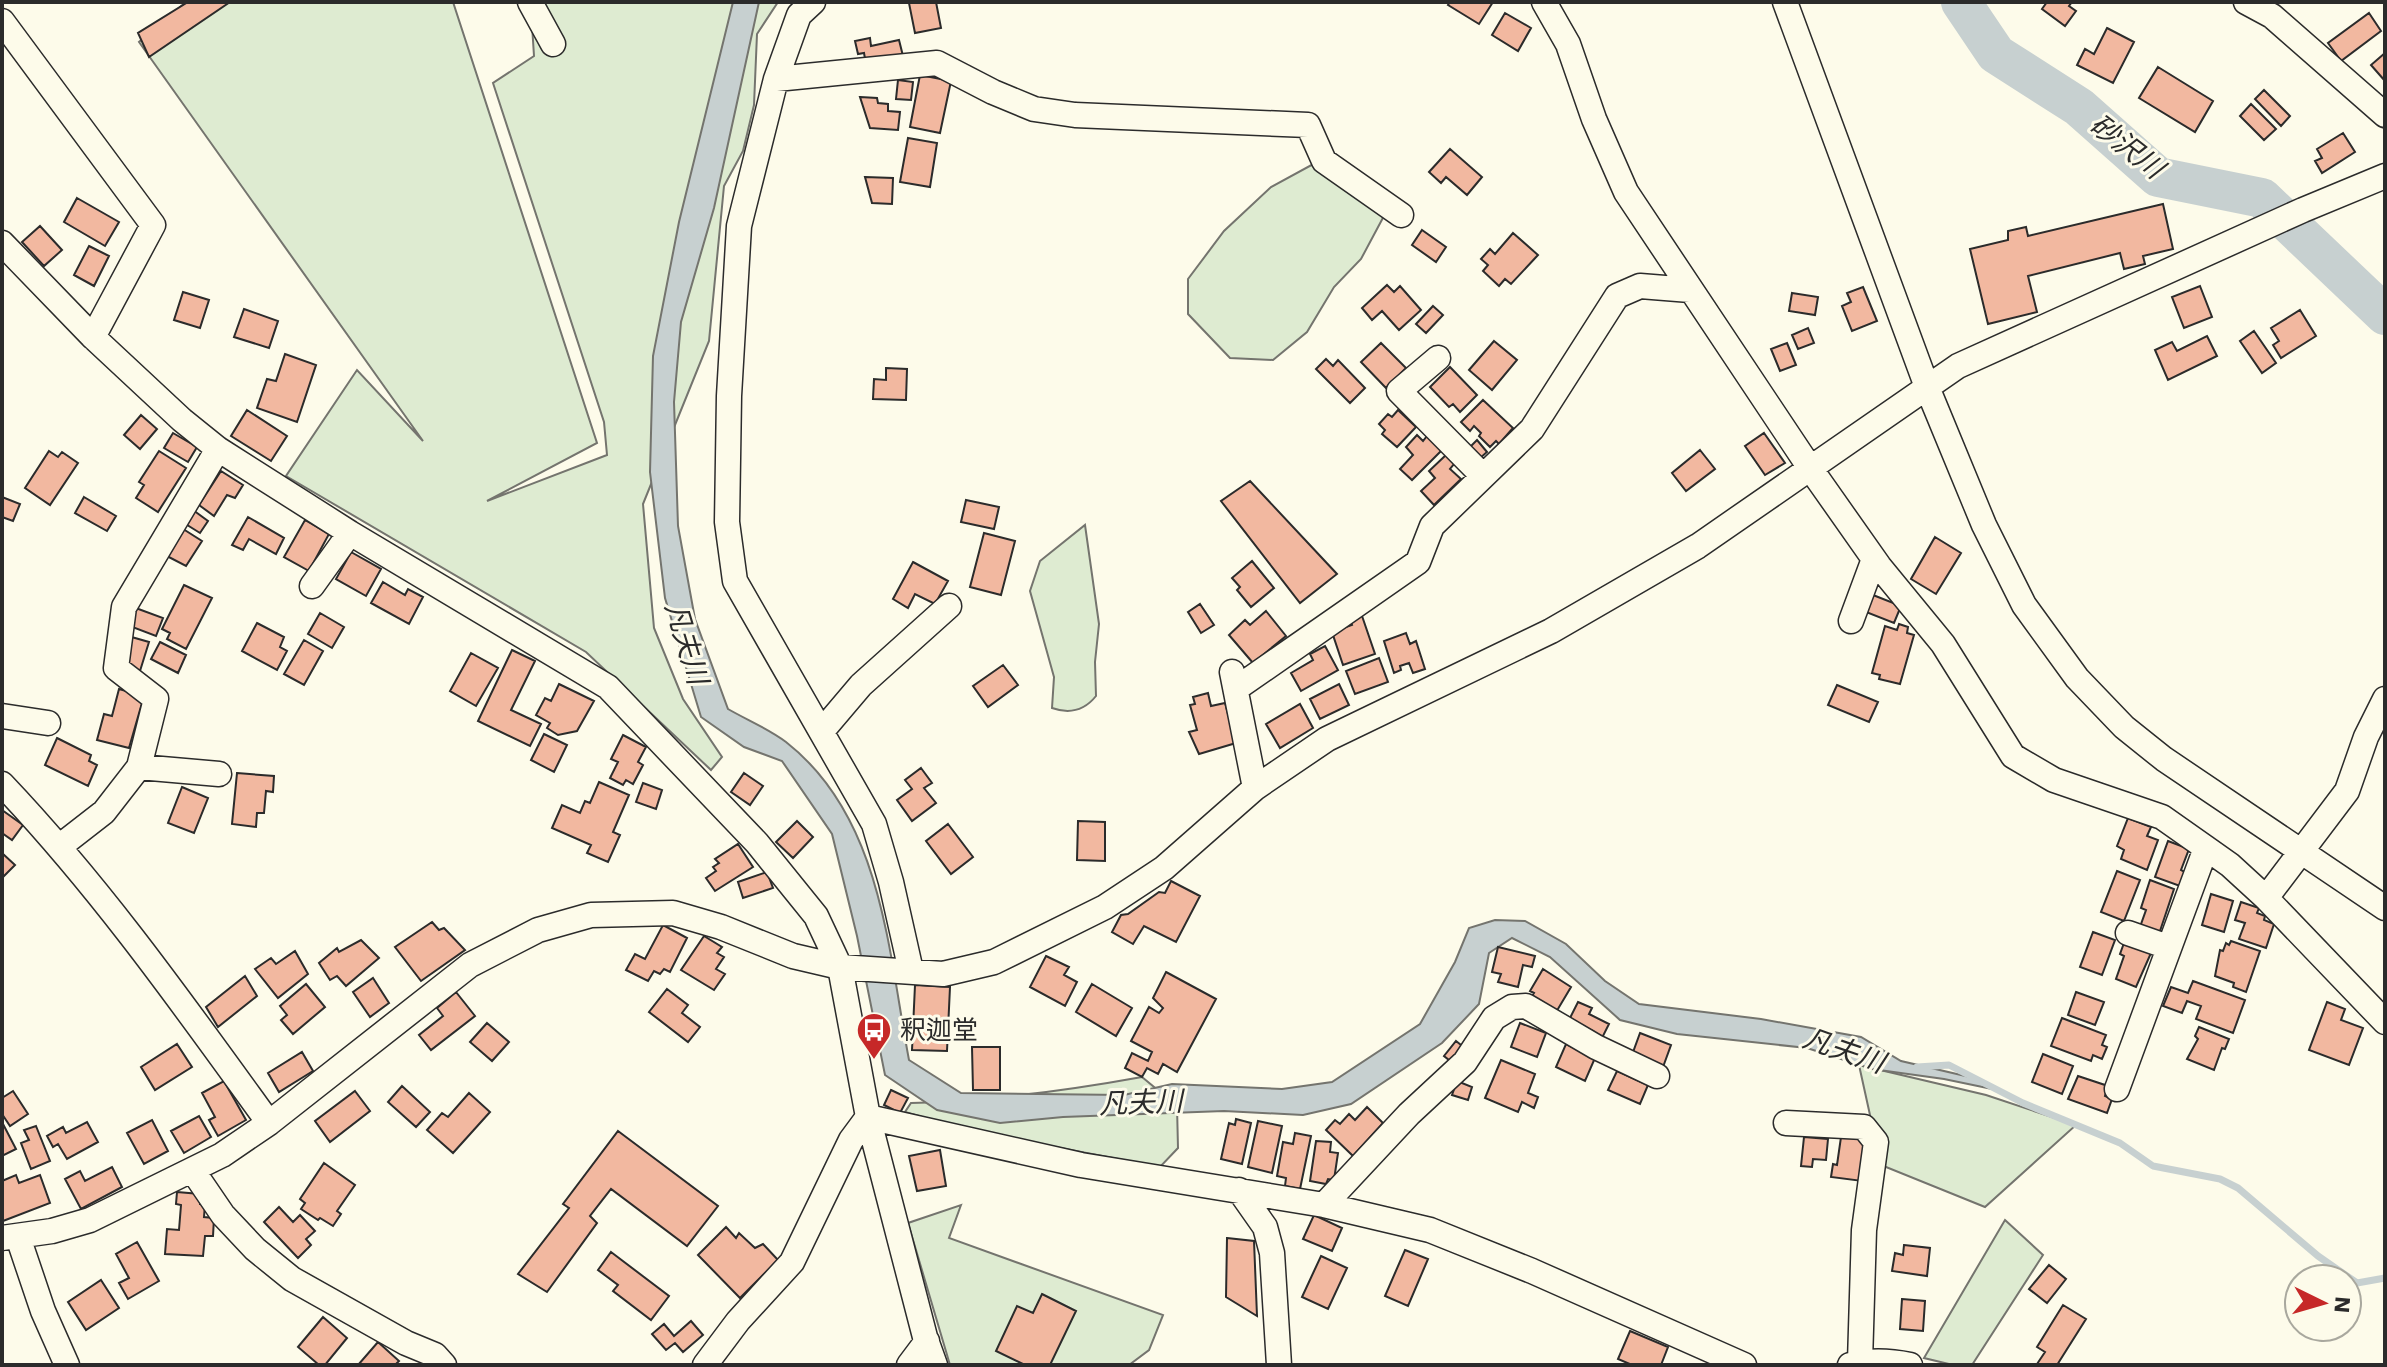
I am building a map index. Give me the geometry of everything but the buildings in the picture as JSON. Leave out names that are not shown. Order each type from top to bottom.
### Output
[{"type":"street","points":[[530,2],[553,44]]},
{"type":"street","points":[[813,2],[799,15],[776,79],[739,226],[729,396],[727,522],[735,581],[874,824],[911,971]]},
{"type":"street","points":[[1544,2],[1568,44],[1594,119],[1626,192],[1810,468],[1874,559],[1943,644],[2013,756],[2054,780],[2162,817],[2230,865],[2266,898],[2385,1022]]},
{"type":"street","points":[[1785,2],[1927,387],[1984,525],[2024,605],[2077,678],[2124,727],[2164,759],[2385,908]]},
{"type":"street","points":[[2246,2],[2272,16],[2385,115]]},
{"type":"street","points":[[2,21],[153,225],[93,337]]},
{"type":"street","points":[[776,79],[937,63],[1034,109],[1075,115],[1308,125],[1324,161],[1401,215]]},
{"type":"street","points":[[67,1365],[10,1238],[90,1220],[222,1155],[269,1123],[470,965],[538,930],[591,915],[673,913],[721,927],[793,956],[840,967],[943,974],[994,962],[1105,907],[1164,868],[1255,788],[1327,739],[1551,631],[1698,546],[1958,366],[2385,176]]},
{"type":"street","points":[[2,243],[93,337],[182,420],[218,449],[350,533],[608,687],[757,843],[816,916],[840,967],[868,1117],[935,1365]]},
{"type":"street","points":[[1255,788],[1235,680],[1418,562],[1432,526],[1532,429],[1617,296],[1640,286],[1690,290]]},
{"type":"street","points":[[1438,358],[1399,391],[1483,476]]},
{"type":"street","points":[[59,847],[104,812],[139,767],[156,699],[116,668],[124,607],[218,449]]},
{"type":"street","points":[[312,586],[350,533]]},
{"type":"street","points":[[1851,621],[1874,559]]},
{"type":"street","points":[[822,731],[861,685],[949,606]]},
{"type":"street","points":[[2266,898],[2347,791],[2366,737],[2385,699]]},
{"type":"street","points":[[2,716],[48,723]]},
{"type":"street","points":[[139,767],[219,774]]},
{"type":"street","points":[[2,784],[59,847],[177,995],[269,1123]]},
{"type":"street","points":[[2117,1089],[2206,848]]},
{"type":"street","points":[[2128,933],[2168,947]]},
{"type":"street","points":[[1324,1205],[1409,1114],[1465,1062],[1494,1018],[1512,1007],[1526,1006],[1596,1047],[1657,1076]]},
{"type":"street","points":[[868,1117],[1081,1165],[1324,1205],[1430,1230],[1532,1271],[1744,1365]]},
{"type":"street","points":[[705,1365],[738,1321],[792,1262],[851,1140],[868,1117]]},
{"type":"street","points":[[1786,1123],[1864,1127],[1876,1142],[1864,1230],[1855,1364],[1897,1362],[1910,1365]]},
{"type":"street","points":[[193,1171],[223,1215],[255,1249],[292,1279],[406,1343],[435,1355],[444,1365]]},
{"type":"street","points":[[1239,1190],[1265,1227],[1272,1253],[1279,1365]]},
{"type":"street","points":[[909,1365],[927,1341]]},
{"type":"green space","points":[[186,2],[453,2],[597,443],[487,501],[607,455],[604,422],[493,83],[534,56],[532,25],[526,2],[778,2],[757,34],[754,105],[743,151],[724,186],[709,341],[643,504],[654,628],[683,699],[722,757],[711,770],[586,652],[286,476],[357,370],[423,441],[139,42]]},
{"type":"green space","points":[[1317,162],[1385,214],[1361,259],[1334,287],[1307,332],[1273,360],[1230,358],[1188,314],[1188,279],[1224,231],[1271,187]]},
{"type":"green space","points":[[1085,525],[1099,624],[1095,662],[1096,696],[1081,708],[1064,711],[1052,708],[1054,677],[1030,591],[1040,561]]},
{"type":"green space","points":[[1859,1065],[1986,1095],[2076,1125],[1985,1207],[1881,1165]]},
{"type":"green space","points":[[1142,1077],[1177,1106],[1178,1148],[1160,1167],[967,1130],[905,1112],[911,1103],[1027,1094]]},
{"type":"green space","points":[[961,1205],[949,1238],[1163,1315],[1149,1350],[1129,1365],[950,1365],[908,1223]]},
{"type":"green space","points":[[2005,1220],[2043,1255],[1972,1365],[1953,1365],[1924,1358]]},
{"type":"water","points":[[733,2],[759,2],[714,208],[681,322],[674,402],[678,526],[695,619],[728,709],[779,737],[818,773],[843,808],[862,847],[886,931],[909,1060],[961,1093],[1124,1095],[1172,1084],[1282,1089],[1332,1082],[1420,1024],[1455,962],[1469,928],[1495,920],[1525,921],[1566,944],[1605,981],[1639,1004],[1761,1019],[1861,1037],[1901,1061],[1974,1078],[1997,1090],[1872,1069],[1807,1048],[1677,1034],[1620,1020],[1550,957],[1512,938],[1489,953],[1479,1004],[1442,1043],[1351,1104],[1303,1115],[1224,1111],[1063,1117],[1000,1123],[937,1110],[885,1075],[857,936],[832,834],[782,761],[744,747],[701,717],[665,598],[650,472],[653,356],[679,222]]},
{"type":"waterway","name":"砂沢川","points":[[1961,2],[1996,54],[2079,107],[2158,177],[2262,198],[2385,315]]},
{"type":"waterway","name":"凡夫川","points":[[1917,1067],[1949,1065],[2023,1103],[2120,1143],[2153,1166],[2220,1179],[2238,1188],[2318,1256],[2357,1283],[2385,1278]]},
{"type":"place","name":"釈迦堂","points":[[874,1061]]}]
